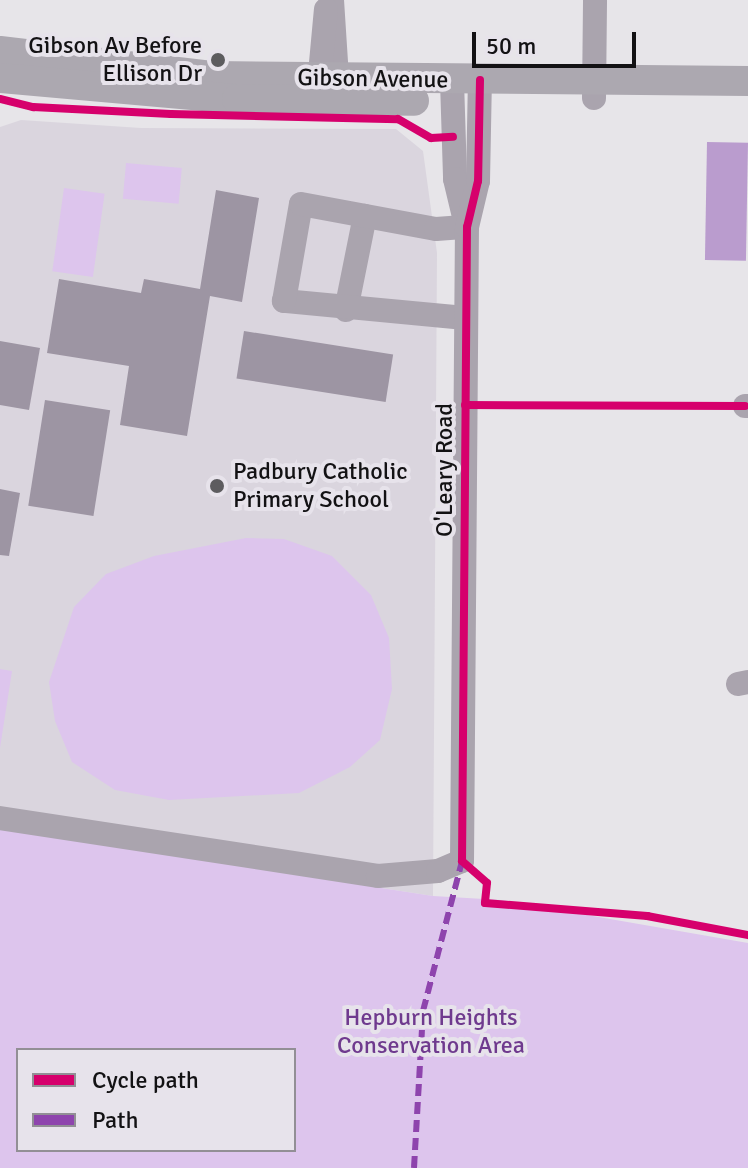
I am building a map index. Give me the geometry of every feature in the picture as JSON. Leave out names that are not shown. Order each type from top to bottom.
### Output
[{"type":"main road","name":"Gibson Avenue","points":[[0,51],[328,90]]},
{"type":"main road","name":"Gibson Avenue","points":[[0,78],[328,90],[465,91],[594,89],[748,81]]},
{"type":"main road","name":"Gibson Avenue","points":[[594,89],[748,101]]},
{"type":"street","points":[[328,90],[329,0]]},
{"type":"street","points":[[594,89],[595,0]]},
{"type":"street","name":"O'Leary Road","points":[[0,818],[378,876],[438,871],[462,861],[467,227],[478,181],[465,91]]},
{"type":"street","points":[[465,318],[346,310],[284,301],[301,204],[436,229],[467,227]]},
{"type":"street","points":[[346,310],[365,216]]},
{"type":"shaded area","name":"Padbury Catholic Primary School","points":[[21,120],[141,128],[396,129],[423,151],[437,253],[433,896],[0,829],[0,127]]},
{"type":"shaded area","points":[[707,142],[748,143],[746,261],[705,260]]},
{"type":"green space","points":[[126,163],[182,168],[179,204],[123,199]]},
{"type":"green space","points":[[64,188],[105,194],[93,277],[52,271]]},
{"type":"green space","points":[[246,538],[284,539],[332,556],[371,595],[389,638],[392,689],[380,740],[350,767],[299,793],[169,800],[115,790],[72,762],[55,721],[49,682],[74,607],[106,574],[154,556]]},
{"type":"green space","points":[[0,669],[12,671],[0,748]]},
{"type":"green space","name":"Hepburn Heights Conservation Area","points":[[0,829],[433,896],[501,900],[748,943],[748,1168],[0,1168]]},
{"type":"building","points":[[216,190],[259,198],[242,302],[210,296],[187,436],[120,425],[129,366],[47,353],[59,279],[141,293],[144,279],[200,289]]},
{"type":"building","points":[[244,331],[393,355],[386,402],[236,378]]},
{"type":"building","points":[[0,341],[40,348],[29,410],[0,405]]},
{"type":"building","points":[[45,400],[110,410],[93,516],[28,506]]},
{"type":"building","points":[[0,489],[20,493],[9,556],[0,555]]},
{"type":"marked path","points":[[414,1168],[423,1011],[462,861]]},
{"type":"cycle path","points":[[480,80],[478,181],[467,227],[462,861],[487,883],[485,903],[647,916],[748,935]]},
{"type":"cycle path","points":[[0,99],[33,107],[171,114],[398,119],[431,138],[453,137]]},
{"type":"cycle path","points":[[465,405],[745,406]]},
{"type":"place","name":"Gibson Av Before Ellison Dr","points":[[218,60]]},
{"type":"place","name":"Padbury Catholic Primary School","points":[[217,486]]}]
